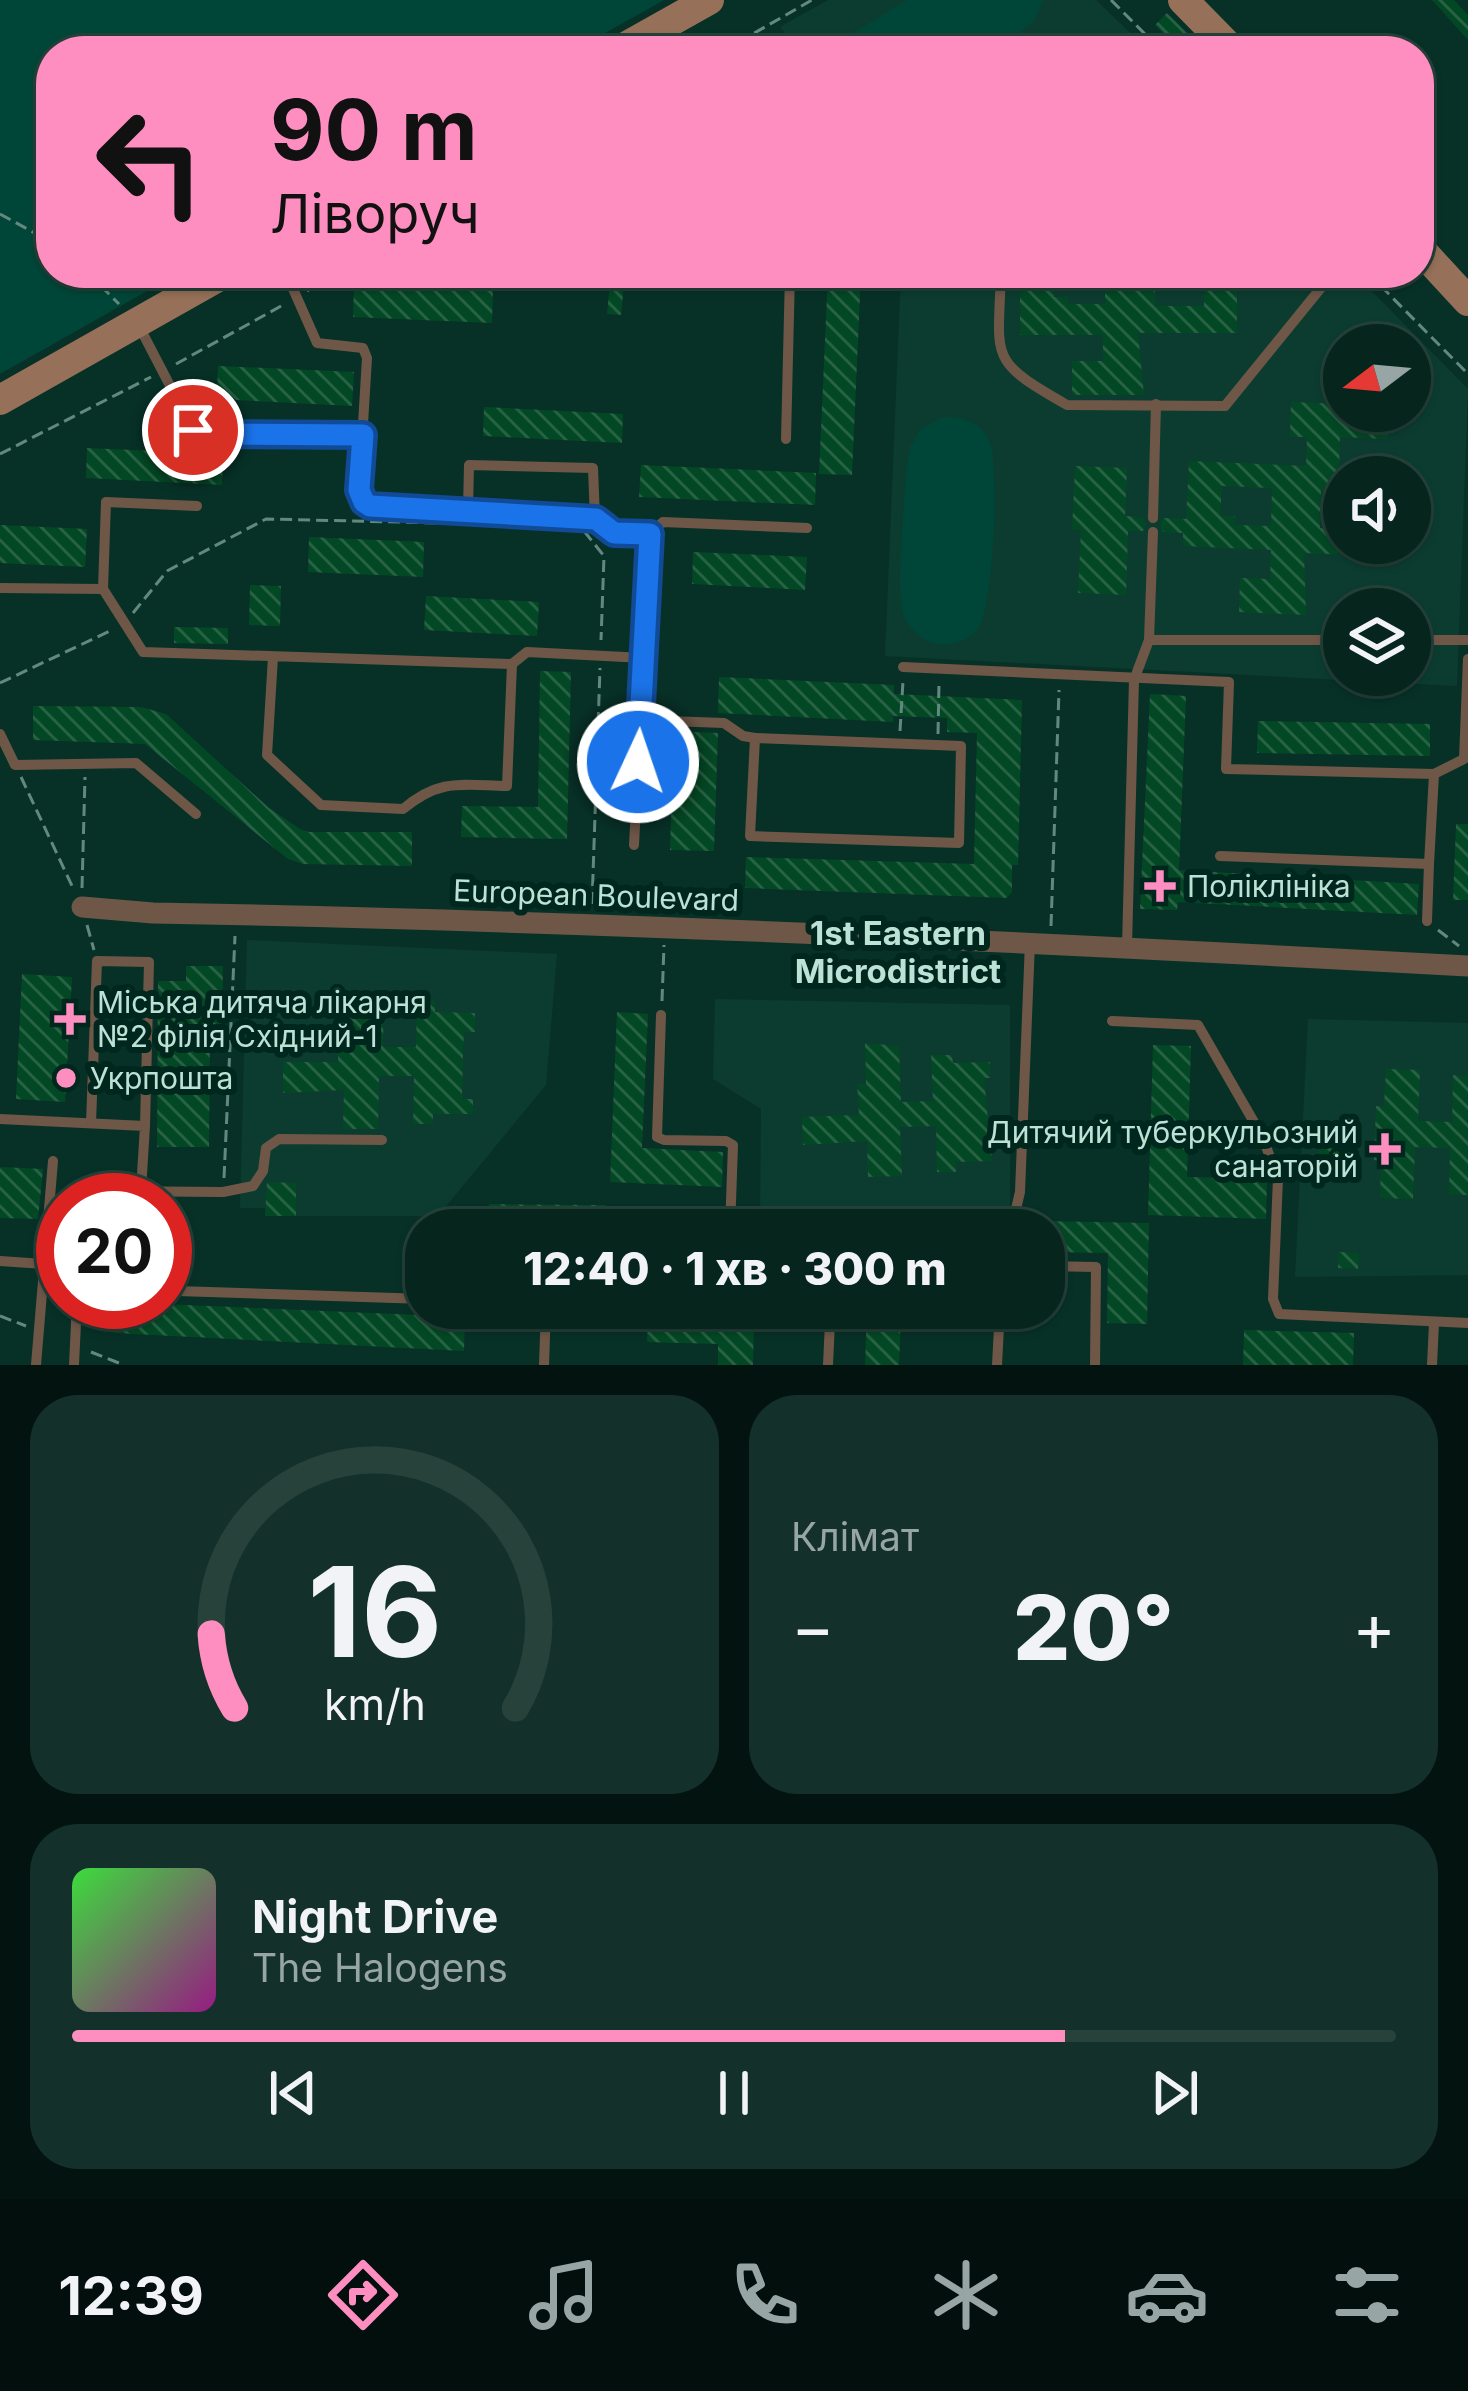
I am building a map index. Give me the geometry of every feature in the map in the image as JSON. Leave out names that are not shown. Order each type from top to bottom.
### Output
[{"type":"street","points":[[645,36],[709,0]]},
{"type":"street","points":[[1183,0],[1218,36]]},
{"type":"street","points":[[1434,264],[1468,301]]},
{"type":"street","points":[[0,400],[198,288]]},
{"type":"street","name":"European Boulevard","points":[[82,908],[1040,942],[1468,966]]},
{"type":"lane","points":[[293,288],[317,343],[364,347],[359,490],[370,506],[596,519],[614,533],[650,534],[663,522],[807,528]]},
{"type":"lane","points":[[786,439],[790,288]]},
{"type":"lane","points":[[1001,288],[999,337],[1007,367],[1067,404],[1225,406],[1317,288]]},
{"type":"lane","points":[[138,322],[193,430],[363,435]]},
{"type":"lane","points":[[1153,518],[1156,404]]},
{"type":"lane","points":[[468,511],[469,465],[593,468],[596,519]]},
{"type":"lane","points":[[197,506],[106,502],[103,589],[143,652],[512,664],[527,652],[644,658]]},
{"type":"lane","points":[[1126,947],[1134,680],[1149,640],[1153,532]]},
{"type":"lane","points":[[634,845],[650,534]]},
{"type":"lane","points":[[0,587],[103,589]]},
{"type":"lane","points":[[1149,640],[1323,640]]},
{"type":"lane","points":[[1431,640],[1468,640]]},
{"type":"lane","points":[[273,656],[267,754],[321,805],[403,809],[425,790],[454,784],[507,786],[512,664]]},
{"type":"lane","points":[[903,667],[1229,682],[1226,769],[1434,774],[1464,759],[1468,659]]},
{"type":"lane","points":[[640,720],[724,723],[755,738],[961,746],[959,843],[750,836],[755,738]]},
{"type":"lane","points":[[0,734],[15,765],[136,763],[196,814]]},
{"type":"lane","points":[[1427,921],[1434,774]]},
{"type":"lane","points":[[1220,856],[1429,864]]},
{"type":"lane","points":[[1016,1209],[1040,942]]},
{"type":"lane","points":[[91,1124],[97,961],[148,962],[142,1173]]},
{"type":"lane","points":[[661,1015],[657,1137],[733,1145],[731,1209]]},
{"type":"lane","points":[[1112,1021],[1198,1025],[1262,1136],[1278,1178],[1274,1299],[1279,1314],[1468,1323]]},
{"type":"lane","points":[[0,1119],[145,1126]]},
{"type":"lane","points":[[192,1194],[253,1186],[273,1141],[382,1140]]},
{"type":"lane","points":[[52,1173],[53,1161]]},
{"type":"lane","points":[[0,1261],[36,1263]]},
{"type":"lane","points":[[1065,1266],[1096,1267],[1095,1365]]},
{"type":"lane","points":[[192,1291],[405,1298]]},
{"type":"lane","points":[[1432,1365],[1434,1323]]},
{"type":"lane","points":[[36,1365],[39,1329]]},
{"type":"lane","points":[[74,1365],[76,1329]]},
{"type":"lane","points":[[544,1365],[545,1329]]},
{"type":"lane","points":[[828,1365],[830,1329]]},
{"type":"lane","points":[[997,1365],[999,1329]]},
{"type":"path","points":[[749,36],[812,0]]},
{"type":"path","points":[[1111,0],[1147,36]]},
{"type":"path","points":[[0,214],[36,234]]},
{"type":"path","points":[[103,288],[138,322]]},
{"type":"path","points":[[1383,288],[1468,374]]},
{"type":"path","points":[[0,683],[125,624],[167,571],[266,519],[445,523]]},
{"type":"path","points":[[580,526],[604,556],[592,924]]},
{"type":"path","points":[[900,744],[903,667]]},
{"type":"path","points":[[937,745],[939,669]]},
{"type":"path","points":[[1040,942],[1059,676]]},
{"type":"path","points":[[82,908],[86,763]]},
{"type":"path","points":[[15,765],[82,908],[97,961]]},
{"type":"path","points":[[223,1192],[236,915]]},
{"type":"path","points":[[1427,921],[1468,954]]},
{"type":"path","points":[[661,1015],[664,927]]},
{"type":"shaded area","points":[[0,0],[664,0],[600,36],[36,36],[36,288],[152,288],[0,374]]},
{"type":"shaded area","points":[[828,0],[1096,0],[1133,36],[788,36],[780,27]]},
{"type":"shaded area","points":[[907,0],[1043,0],[1033,23],[1013,36],[852,36]]},
{"type":"shaded area","points":[[900,288],[1369,288],[1404,324],[1323,324],[1323,432],[1431,432],[1431,351],[1468,389],[1457,686],[1431,685],[1431,588],[1323,588],[1323,679],[885,656]]},
{"type":"shaded area","points":[[941,418],[968,421],[988,438],[995,503],[983,616],[969,637],[941,645],[925,640],[908,624],[900,582],[910,447],[921,429]]},
{"type":"shaded area","points":[[247,940],[557,954],[546,1085],[444,1209],[405,1209],[405,1216],[265,1216],[265,1208],[240,1208]]},
{"type":"shaded area","points":[[715,999],[1010,1005],[1010,1209],[760,1209],[761,1109],[713,1079]]},
{"type":"shaded area","name":"Дитячий туберкульозний санаторій","points":[[1308,1019],[1468,1023],[1468,1275],[1295,1277]]},
{"type":"building","points":[[1432,0],[1454,0],[1468,15],[1468,40]]},
{"type":"building","points":[[1167,13],[1190,36],[1166,36],[1155,25]]},
{"type":"building","points":[[354,288],[493,290],[492,323],[353,317]]},
{"type":"building","points":[[609,288],[624,288],[621,315],[607,314]]},
{"type":"building","points":[[827,288],[860,288],[852,475],[819,474]]},
{"type":"building","points":[[1020,288],[1054,288],[1054,297],[1068,297],[1068,304],[1105,304],[1105,288],[1155,288],[1155,306],[1204,306],[1204,288],[1237,288],[1237,333],[1138,333],[1144,395],[1072,395],[1072,361],[1103,361],[1103,335],[1020,335]]},
{"type":"building","points":[[218,366],[354,372],[352,406],[217,399]]},
{"type":"building","points":[[1291,402],[1323,403],[1323,432],[1387,432],[1387,439],[1340,437],[1339,456],[1323,456],[1323,554],[1304,553],[1306,615],[1239,612],[1240,578],[1270,579],[1271,550],[1183,546],[1183,533],[1163,532],[1160,525],[1163,518],[1186,519],[1189,461],[1306,466],[1307,437],[1290,437]],"holes":[[[1222,486],[1272,488],[1271,526],[1234,525],[1235,516],[1220,516]]]},
{"type":"building","points":[[484,407],[623,414],[622,443],[483,436]]},
{"type":"building","points":[[87,448],[223,454],[222,485],[86,478]]},
{"type":"building","points":[[641,465],[816,473],[815,505],[639,497]]},
{"type":"building","points":[[1075,466],[1127,468],[1125,516],[1143,517],[1146,525],[1143,531],[1128,531],[1126,595],[1078,593],[1081,530],[1072,530]]},
{"type":"building","points":[[0,525],[87,529],[85,567],[0,563]]},
{"type":"building","points":[[309,537],[424,542],[423,577],[308,572]]},
{"type":"building","points":[[693,552],[807,557],[805,590],[692,584]]},
{"type":"building","points":[[250,585],[281,586],[280,626],[249,625]]},
{"type":"building","points":[[426,596],[539,602],[537,636],[424,630]]},
{"type":"building","points":[[174,627],[228,628],[228,644],[174,643]]},
{"type":"building","points":[[540,671],[571,672],[567,839],[461,837],[462,806],[538,807]]},
{"type":"building","points":[[719,677],[894,685],[894,694],[1022,700],[1018,865],[1012,865],[1012,892],[1006,898],[745,888],[746,857],[974,864],[977,733],[947,732],[947,718],[893,716],[893,722],[718,713]]},
{"type":"building","points":[[1150,694],[1186,696],[1179,870],[1419,884],[1417,915],[1178,902],[1177,910],[1140,909]]},
{"type":"building","points":[[33,706],[141,707],[166,714],[269,808],[300,829],[412,832],[412,866],[303,864],[288,859],[145,744],[33,740]]},
{"type":"building","points":[[1258,721],[1430,724],[1430,756],[1257,753]]},
{"type":"building","points":[[674,731],[718,733],[714,851],[670,850]]},
{"type":"building","points":[[1456,824],[1468,824],[1468,900],[1453,900]]},
{"type":"building","points":[[186,966],[223,966],[222,1038],[210,1038],[209,1147],[157,1147],[158,981],[186,981]]},
{"type":"building","points":[[22,974],[72,977],[65,1102],[16,1099]]},
{"type":"building","points":[[348,991],[384,992],[383,1047],[416,1047],[417,1001],[435,1001],[435,1012],[475,1013],[475,1032],[464,1032],[462,1099],[473,1099],[473,1114],[433,1114],[433,1124],[413,1124],[414,1076],[379,1076],[378,1129],[343,1129],[344,1090],[283,1093],[283,1062],[338,1062],[338,1031],[347,1032]]},
{"type":"building","points":[[617,1012],[648,1014],[642,1148],[723,1152],[722,1187],[610,1182]]},
{"type":"building","points":[[865,1043],[899,1046],[901,1102],[933,1101],[931,1055],[952,1055],[953,1063],[990,1062],[990,1078],[984,1078],[992,1161],[956,1162],[956,1172],[937,1172],[936,1126],[900,1127],[902,1176],[868,1177],[867,1141],[803,1145],[802,1117],[859,1115],[857,1084],[866,1084]]},
{"type":"building","points":[[1153,1045],[1191,1046],[1187,1177],[1267,1179],[1266,1219],[1148,1215]]},
{"type":"building","points":[[1386,1069],[1420,1070],[1418,1121],[1452,1122],[1453,1075],[1468,1076],[1468,1195],[1449,1195],[1450,1148],[1415,1147],[1413,1199],[1380,1198],[1381,1161],[1374,1160],[1376,1106],[1384,1106]]},
{"type":"building","points":[[1319,1134],[1347,1135],[1346,1164],[1319,1163]]},
{"type":"building","points":[[0,1167],[43,1169],[36,1173],[36,1219],[0,1218]]},
{"type":"building","points":[[267,1182],[296,1183],[296,1216],[265,1216]]},
{"type":"building","points":[[489,1204],[606,1205],[606,1209],[489,1209]]},
{"type":"building","points":[[1065,1221],[1149,1223],[1147,1324],[1107,1323],[1108,1253],[1065,1252]]},
{"type":"building","points":[[1339,1252],[1359,1253],[1358,1269],[1338,1268]]},
{"type":"building","points":[[192,1305],[405,1314],[405,1329],[465,1329],[464,1351],[114,1333],[114,1329],[192,1329]]},
{"type":"building","points":[[647,1329],[754,1329],[753,1365],[718,1365],[718,1344],[647,1342]]},
{"type":"building","points":[[866,1329],[900,1329],[899,1365],[865,1365]]},
{"type":"building","points":[[1244,1330],[1354,1333],[1353,1365],[1243,1365]]},
{"type":"place","name":"Поліклініка","points":[[1160,886]]},
{"type":"place","name":"Міська дитяча лікарня №2 філія Східний-1","points":[[70,1019]]},
{"type":"place","name":"Укрпошта","points":[[66,1078]]},
{"type":"place","name":"Дитячий туберкульозний санаторій","points":[[1385,1149]]},
{"type":"district","name":"1st Eastern Microdistrict","points":[[898,952]]},
{"type":"route","points":[[193,430],[363,435],[359,490],[370,506],[596,519],[614,533],[650,534],[638,762]]}]
